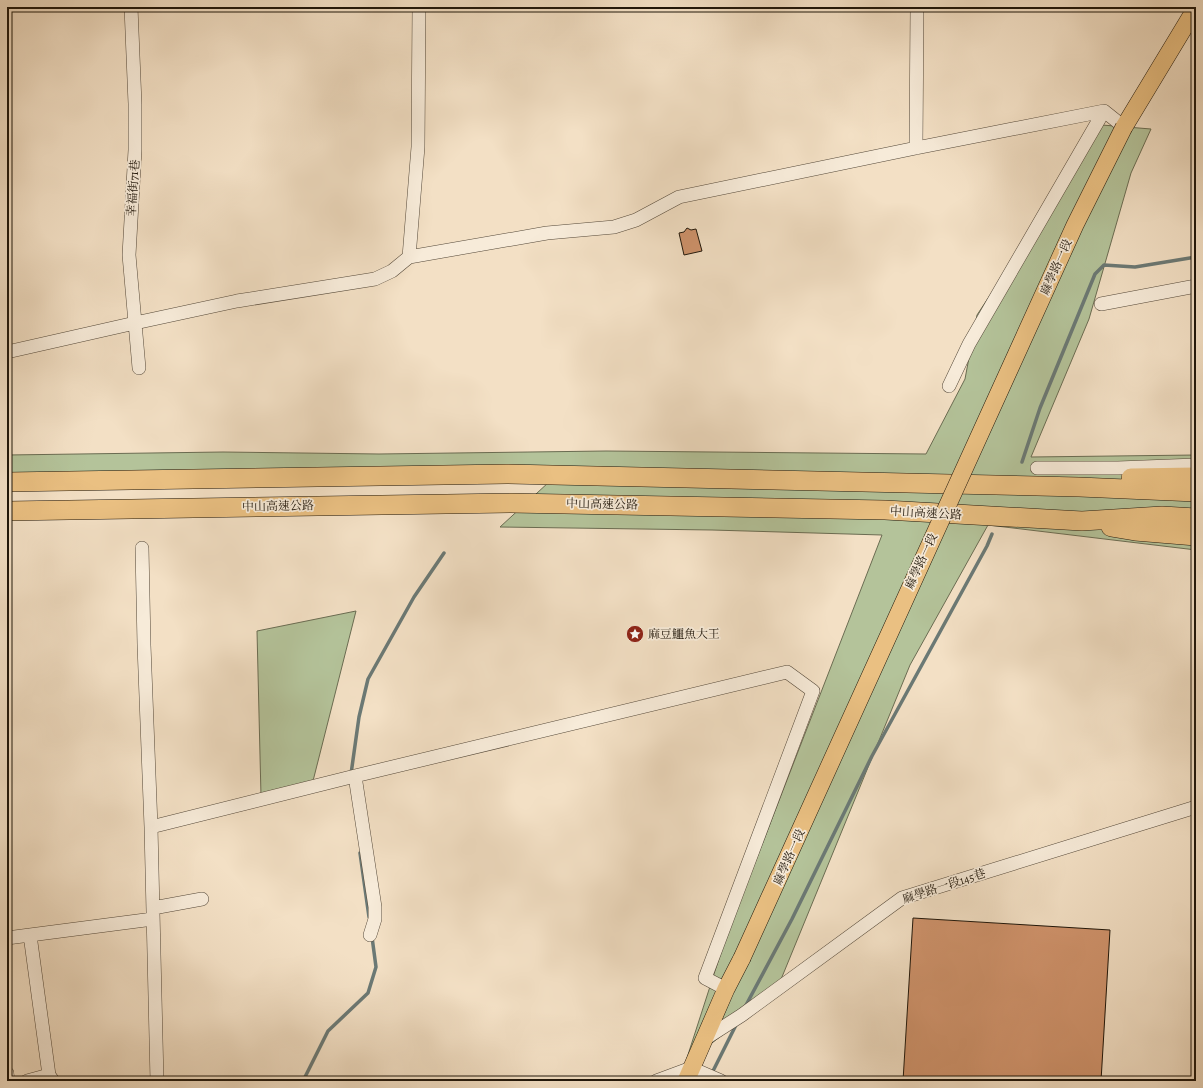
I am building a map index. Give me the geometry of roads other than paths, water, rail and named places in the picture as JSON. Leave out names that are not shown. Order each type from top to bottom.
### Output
[{"type":"highway","points":[[7,482],[507,474],[1079,487],[1196,492]]},
{"type":"highway","points":[[1079,487],[1135,478],[1196,477]]},
{"type":"highway","name":"中山高速公路","points":[[7,511],[510,503],[884,510],[1082,521],[1162,516],[1196,518]]},
{"type":"highway","points":[[1082,521],[1134,531],[1196,536]]},
{"type":"main road","name":"麻學路一段","points":[[688,1075],[1075,225],[1124,126],[1196,8]]},
{"type":"lane","name":"幸福街71巷","points":[[131,7],[135,143],[129,255],[139,368]]},
{"type":"lane","points":[[409,257],[418,147],[419,7]]},
{"type":"lane","points":[[916,148],[917,7]]},
{"type":"lane","points":[[7,352],[237,301],[375,278],[392,272],[409,257],[547,232],[614,227],[636,220],[679,197],[916,148],[1104,111],[1124,126]]},
{"type":"lane","points":[[948,386],[969,344],[1104,111]]},
{"type":"lane","points":[[1100,304],[1196,286]]},
{"type":"lane","points":[[1036,468],[1118,468],[1196,465]]},
{"type":"lane","points":[[142,548],[157,1081]]},
{"type":"lane","points":[[151,827],[355,776],[787,672],[813,691],[705,978],[726,989]]},
{"type":"lane","points":[[355,776],[376,907],[376,919],[370,936]]},
{"type":"lane","name":"麻學路一段145巷","points":[[703,1040],[738,1018],[902,898],[1196,807]]},
{"type":"lane","points":[[7,938],[153,914],[202,899]]},
{"type":"lane","points":[[27,1081],[51,1078],[30,934]]},
{"type":"lane","points":[[7,1073],[8,1081]]},
{"type":"lane","points":[[656,1081],[688,1075],[721,1081]]},
{"type":"waterway","points":[[1022,462],[1040,408],[1095,274],[1104,265],[1135,267],[1196,257]]},
{"type":"waterway","points":[[745,1007],[792,919],[872,756],[987,546],[992,534]]},
{"type":"waterway","points":[[351,774],[359,717],[368,679],[414,597],[444,553]]},
{"type":"waterway","points":[[360,853],[369,917]]},
{"type":"waterway","points":[[303,1081],[328,1031],[368,993],[376,967],[372,937]]},
{"type":"waterway","points":[[711,1075],[736,1025]]},
{"type":"place","name":"麻豆鱷魚大王","points":[[635,634]]}]
